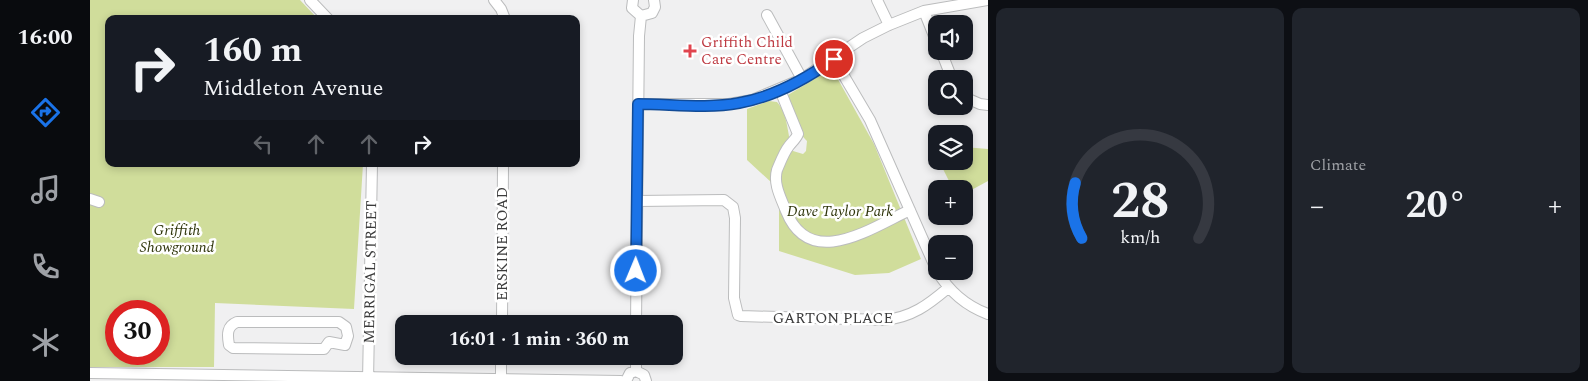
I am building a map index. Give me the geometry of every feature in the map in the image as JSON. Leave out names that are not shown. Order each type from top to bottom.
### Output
[{"type":"street","points":[[310,0],[324,15]]},
{"type":"street","points":[[494,0],[502,9],[504,15]]},
{"type":"street","points":[[633,0],[632,8],[641,16]]},
{"type":"street","points":[[641,16],[652,13],[658,0]]},
{"type":"street","points":[[877,0],[888,25]]},
{"type":"street","points":[[638,104],[729,104],[752,100],[780,90],[802,79],[863,38],[888,25],[924,12],[988,0]]},
{"type":"street","points":[[924,12],[928,22]]},
{"type":"street","points":[[767,14],[802,79]]},
{"type":"street","points":[[636,315],[639,36],[641,16]]},
{"type":"street","points":[[834,59],[870,120],[928,250]]},
{"type":"street","points":[[780,90],[798,134],[786,150],[777,171],[777,186],[789,218],[798,231],[814,241],[834,242],[910,210]]},
{"type":"street","points":[[973,101],[988,105]]},
{"type":"street","name":"MERRIGAL STREET","points":[[368,379],[372,167]]},
{"type":"street","name":"ERSKINE ROAD","points":[[502,315],[503,167]]},
{"type":"street","name":"GARTON PLACE","points":[[637,201],[724,200],[733,207],[735,218],[734,298],[738,315],[756,318],[819,317],[885,320],[903,318],[924,308],[948,288]]},
{"type":"street","points":[[943,280],[948,288],[972,307],[988,314]]},
{"type":"street","points":[[237,322],[339,322],[346,327],[348,336],[345,345],[330,342],[324,348],[315,350],[233,348],[228,345],[228,332],[231,325],[237,322]]},
{"type":"street","points":[[501,380],[502,365]]},
{"type":"street","points":[[636,365],[636,371]]},
{"type":"street","points":[[626,381],[628,375],[636,371]]},
{"type":"street","points":[[636,371],[644,375],[646,381]]},
{"type":"street","points":[[90,373],[368,379],[621,381]]},
{"type":"green space","name":"Griffith Showground","points":[[90,0],[300,0],[314,15],[105,15],[105,167],[363,167],[354,309],[215,303],[214,367],[90,367]]},
{"type":"green space","name":"Dave Taylor Park","points":[[826,72],[835,74],[874,144],[921,259],[889,273],[855,275],[779,251],[779,205],[785,195],[747,160],[747,109],[769,101],[777,102],[784,113],[793,151],[803,154],[806,151],[807,141],[799,132],[790,114],[788,95]]},
{"type":"green space","points":[[973,148],[988,149],[988,181],[973,189],[973,180],[948,180],[944,170],[973,170]]},
{"type":"place","name":"Griffith Child Care Centre","points":[[690,51]]},
{"type":"route","points":[[636,271],[638,104],[710,105],[740,103],[780,90],[834,59]]}]
